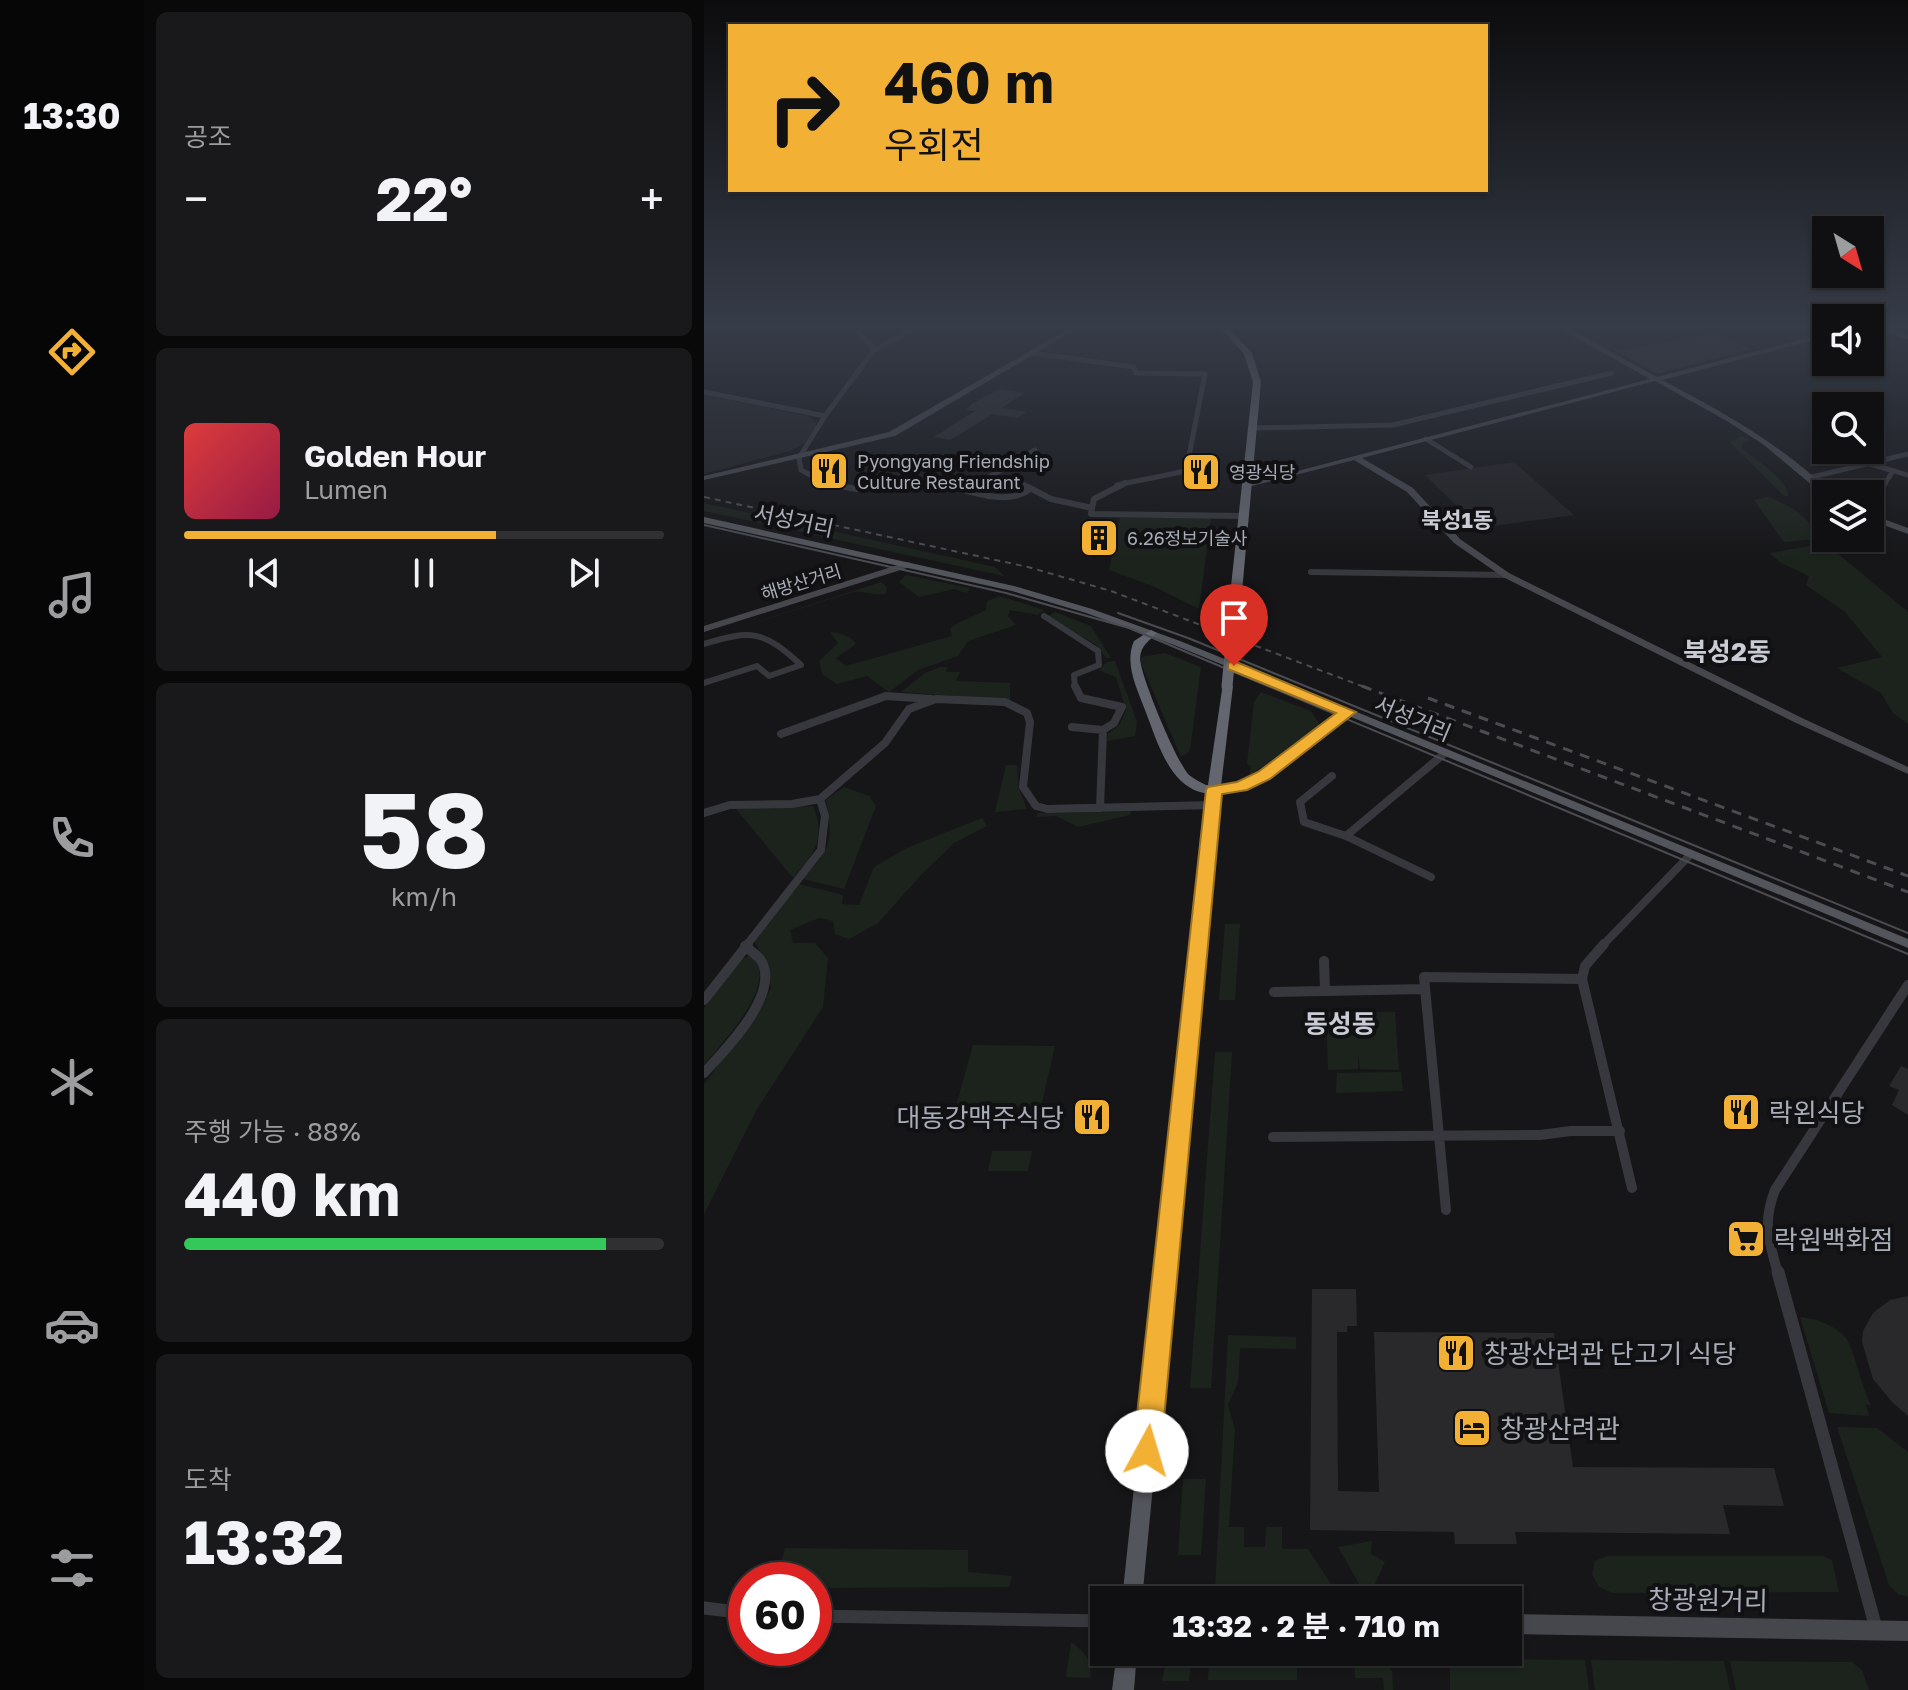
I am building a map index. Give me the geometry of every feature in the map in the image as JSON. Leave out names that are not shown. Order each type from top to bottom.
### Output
[{"type":"highway","points":[[1214,790],[1256,403]]},
{"type":"highway","points":[[1151,633],[1138,643],[1134,660],[1172,757],[1186,779],[1197,786],[1214,790],[1241,787],[1264,776],[1348,712]]},
{"type":"main road","name":"서성거리","points":[[704,520],[1050,599],[1151,633],[1908,944]]},
{"type":"main road","points":[[1133,1586],[1214,790]]},
{"type":"main road","points":[[1123,1690],[1126,1666]]},
{"type":"street","points":[[759,403],[825,416]]},
{"type":"street","points":[[835,403],[799,458],[805,474],[845,488],[862,488],[876,480],[896,476],[999,496],[1042,493]]},
{"type":"street","points":[[704,478],[892,434],[946,403]]},
{"type":"street","points":[[1199,403],[1186,471],[1119,484],[1094,499],[1091,514],[1244,516]]},
{"type":"street","points":[[1254,428],[1393,425],[1486,403]]},
{"type":"street","points":[[1248,485],[1567,403]]},
{"type":"street","points":[[1698,403],[1749,431],[1812,481]]},
{"type":"street","points":[[1426,439],[1471,467]]},
{"type":"street","points":[[1035,450],[989,477],[1027,487],[1051,499],[1092,508]]},
{"type":"street","points":[[1884,460],[1908,454]]},
{"type":"street","points":[[1355,457],[1410,490],[1457,541],[1506,575],[1908,771]]},
{"type":"street","points":[[1808,478],[1865,464]]},
{"type":"street","points":[[1872,464],[1908,475]]},
{"type":"street","points":[[1884,485],[1893,471]]},
{"type":"street","points":[[1023,495],[1030,489],[1027,487]]},
{"type":"street","points":[[1884,522],[1908,531]]},
{"type":"street","name":"해방산거리","points":[[704,629],[907,565]]},
{"type":"street","points":[[1311,572],[1506,575]]},
{"type":"street","points":[[1044,616],[1098,651],[1099,665],[1074,675],[1075,687],[1081,698],[1122,707],[1114,723],[1103,730],[1072,727]]},
{"type":"street","points":[[704,644],[750,632],[779,645],[809,673]]},
{"type":"street","points":[[704,683],[757,666],[769,676],[801,665]]},
{"type":"street","points":[[903,695],[909,709]]},
{"type":"street","points":[[781,734],[879,698],[903,695],[1005,702],[1027,713],[1030,722],[1023,787],[1036,806],[1047,809],[1212,805]]},
{"type":"street","points":[[704,813],[730,805],[792,804],[820,799],[885,743],[909,709],[936,699]]},
{"type":"street","points":[[1100,808],[1103,730]]},
{"type":"street","points":[[1346,836],[1445,753]]},
{"type":"street","points":[[1332,776],[1300,802],[1304,822],[1346,836],[1431,877]]},
{"type":"street","points":[[704,1000],[821,850],[825,816],[820,799]]},
{"type":"street","points":[[1632,1188],[1582,979],[1585,966],[1594,954],[1691,854]]},
{"type":"street","points":[[704,1073],[754,1012],[765,989],[765,969],[757,953],[745,946]]},
{"type":"street","points":[[1324,961],[1325,990]]},
{"type":"street","points":[[1446,1210],[1424,977],[1582,979]]},
{"type":"street","points":[[1877,1631],[1766,1229],[1767,1211],[1775,1190],[1908,985]]},
{"type":"street","points":[[1274,992],[1425,989]]},
{"type":"street","points":[[1273,1137],[1439,1137],[1620,1131]]},
{"type":"street","points":[[704,1608],[728,1611]]},
{"type":"street","points":[[832,1616],[1090,1621]]},
{"type":"street","name":"창광원거리","points":[[1522,1624],[1908,1631]]},
{"type":"shaded area","points":[[704,403],[743,403],[808,416],[816,423],[804,444],[790,451],[704,474]]},
{"type":"shaded area","points":[[1741,436],[1750,440],[1742,444],[1742,448],[1782,482],[1789,496],[1784,496],[1730,442]]},
{"type":"shaded area","points":[[1514,462],[1574,515],[1479,528],[1425,475]]},
{"type":"shaded area","points":[[1768,497],[1798,512],[1812,528],[1812,539],[1784,542],[1754,500]]},
{"type":"shaded area","points":[[704,503],[995,567],[1004,576],[704,511]]},
{"type":"shaded area","points":[[1120,518],[1211,518],[1199,609],[1155,587],[1109,570]]},
{"type":"shaded area","points":[[1812,545],[1812,552],[1836,552],[1908,612],[1908,724],[1893,713],[1881,693],[1837,668],[1882,657],[1845,612],[1806,585],[1809,576],[1781,563],[1769,553]]},
{"type":"shaded area","points":[[906,575],[970,588],[967,593],[954,589],[919,597],[899,582]]},
{"type":"shaded area","points":[[881,582],[886,586],[887,593],[853,592],[704,639]]},
{"type":"shaded area","points":[[1000,596],[1044,610],[1038,615],[1010,610],[1008,616],[1016,625],[968,641],[958,656],[918,670],[889,692],[867,676],[837,684],[823,675],[819,661],[838,643],[830,632],[844,635],[856,644],[836,658],[846,666],[952,636],[950,629],[954,625],[986,610],[987,601]]},
{"type":"shaded area","points":[[1055,612],[1091,626],[1111,658],[1106,658],[1096,645],[1048,616]]},
{"type":"shaded area","points":[[1165,653],[1201,667],[1189,752],[1181,757],[1140,661],[1141,657]]},
{"type":"shaded area","points":[[1115,661],[1137,722],[1135,736],[1107,741],[1108,734],[1120,724],[1126,710],[1116,677],[1099,670],[1107,662]]},
{"type":"shaded area","points":[[947,667],[946,672],[960,672],[956,681],[1010,683],[1010,700],[901,692],[925,673]]},
{"type":"shaded area","points":[[1261,692],[1311,711],[1320,725],[1249,776],[1251,766],[1247,764],[1254,702]]},
{"type":"shaded area","points":[[1006,765],[1017,765],[1019,789],[1027,809],[995,812]]},
{"type":"shaded area","points":[[844,787],[869,796],[876,806],[844,889],[803,879],[820,859],[828,843],[826,800]]},
{"type":"shaded area","points":[[813,806],[819,828],[816,845],[793,878],[736,809]]},
{"type":"shaded area","points":[[1131,811],[1130,815],[1078,827],[1056,816],[1037,817],[1037,813]]},
{"type":"shaded area","points":[[982,818],[987,826],[954,843],[878,923],[849,939],[835,934],[833,921],[819,918],[790,930],[793,943],[815,943],[828,958],[823,1007],[757,1109],[704,1214],[704,1084],[760,1011],[771,988],[768,966],[754,940],[799,884],[843,895],[842,904],[859,905],[874,867],[907,848]]},
{"type":"shaded area","points":[[1225,924],[1240,924],[1235,1000],[1219,1000]]},
{"type":"shaded area","points":[[750,956],[758,967],[759,980],[754,995],[735,1028],[704,1065],[704,1008],[741,959]]},
{"type":"shaded area","points":[[1326,1012],[1395,1012],[1399,1070],[1360,1069],[1358,1056],[1358,1069],[1328,1070]]},
{"type":"shaded area","points":[[973,1045],[1055,1046],[1041,1107],[956,1106]]},
{"type":"shaded area","points":[[1215,1052],[1232,1052],[1211,1388],[1190,1388]]},
{"type":"shaded area","points":[[1401,1072],[1403,1091],[1336,1093],[1337,1073]]},
{"type":"shaded area","points":[[992,1151],[1032,1151],[1028,1171],[988,1171]]},
{"type":"shaded area","points":[[1800,1317],[1825,1323],[1846,1338],[1871,1405],[1866,1405],[1869,1416],[1829,1413]]},
{"type":"shaded area","points":[[1228,1335],[1296,1337],[1296,1349],[1240,1348],[1238,1382],[1228,1405],[1235,1429],[1229,1527],[1244,1527],[1244,1547],[1265,1547],[1266,1527],[1282,1527],[1282,1549],[1308,1549],[1332,1586],[1215,1586]]},
{"type":"shaded area","points":[[1837,1427],[1877,1428],[1908,1452],[1908,1597],[1898,1594],[1889,1585]]},
{"type":"shaded area","points":[[1183,1479],[1206,1479],[1201,1555],[1178,1555]]},
{"type":"shaded area","points":[[1372,1541],[1371,1554],[1385,1562],[1374,1586],[1360,1586],[1338,1547]]},
{"type":"shaded area","points":[[785,1548],[968,1550],[968,1572],[1012,1576],[1009,1587],[832,1588],[832,1562],[781,1562]]},
{"type":"shaded area","points":[[1607,1556],[1823,1556],[1832,1560],[1839,1592],[1613,1593],[1599,1587],[1592,1574],[1595,1561]]},
{"type":"shaded area","points":[[1071,1642],[1086,1657],[1090,1678],[1066,1677]]},
{"type":"shaded area","points":[[1522,1659],[1585,1660],[1589,1690],[1450,1690],[1450,1668],[1522,1666]]},
{"type":"shaded area","points":[[1591,1660],[1724,1661],[1730,1690],[1595,1690]]},
{"type":"shaded area","points":[[1730,1661],[1852,1662],[1862,1670],[1869,1690],[1736,1690]]},
{"type":"shaded area","points":[[1167,1666],[1191,1666],[1189,1681],[1162,1681]]},
{"type":"shaded area","points":[[1209,1666],[1297,1666],[1297,1680],[1208,1680]]},
{"type":"shaded area","points":[[1354,1666],[1390,1666],[1393,1690],[1384,1690],[1383,1678],[1355,1678]]},
{"type":"building","points":[[973,403],[1010,403],[1002,408],[1027,412],[1017,418],[993,414],[950,440],[934,437],[975,411],[966,410]]},
{"type":"building","name":"6.26정보기술사","points":[[1085,533],[1117,533],[1114,543],[1082,543]]},
{"type":"building","points":[[1901,1066],[1908,1069],[1908,1115],[1892,1105],[1899,1090],[1889,1086]]},
{"type":"building","name":"창광산려관","points":[[1312,1289],[1356,1289],[1357,1326],[1347,1326],[1347,1332],[1337,1332],[1338,1491],[1379,1492],[1374,1332],[1554,1333],[1573,1467],[1774,1468],[1784,1506],[1723,1505],[1730,1534],[1515,1532],[1517,1544],[1455,1544],[1454,1532],[1310,1530]]},
{"type":"building","points":[[1908,1296],[1908,1416],[1873,1379],[1862,1342],[1863,1331],[1873,1313],[1890,1300]]},
{"type":"tram line","points":[[704,525],[1006,593],[1129,628],[1908,954]]},
{"type":"tram line","points":[[1118,613],[1188,638],[1908,933]]},
{"type":"railway","points":[[704,497],[1028,567],[1111,591],[1367,688]]},
{"type":"railway","points":[[1362,686],[1908,892]]},
{"type":"railway","points":[[1428,698],[1908,876]]},
{"type":"place","name":"Pyongyang Friendship Culture Restaurant","points":[[829,471]]},
{"type":"place","name":"영광식당","points":[[1201,472]]},
{"type":"place","name":"6.26정보기술사","points":[[1099,538]]},
{"type":"place","name":"락왼식당","points":[[1741,1112]]},
{"type":"place","name":"대동강맥주식당","points":[[1092,1117]]},
{"type":"place","name":"락원백화점","points":[[1746,1239]]},
{"type":"place","name":"창광산려관 단고기 식당","points":[[1456,1353]]},
{"type":"place","name":"창광산려관","points":[[1472,1428]]},
{"type":"district","name":"북성1동","points":[[1457,519]]},
{"type":"district","name":"북성2동","points":[[1727,651]]},
{"type":"district","name":"동성동","points":[[1340,1023]]},
{"type":"route","points":[[1147,1451],[1214,790],[1241,787],[1264,776],[1348,712],[1234,666]]}]
